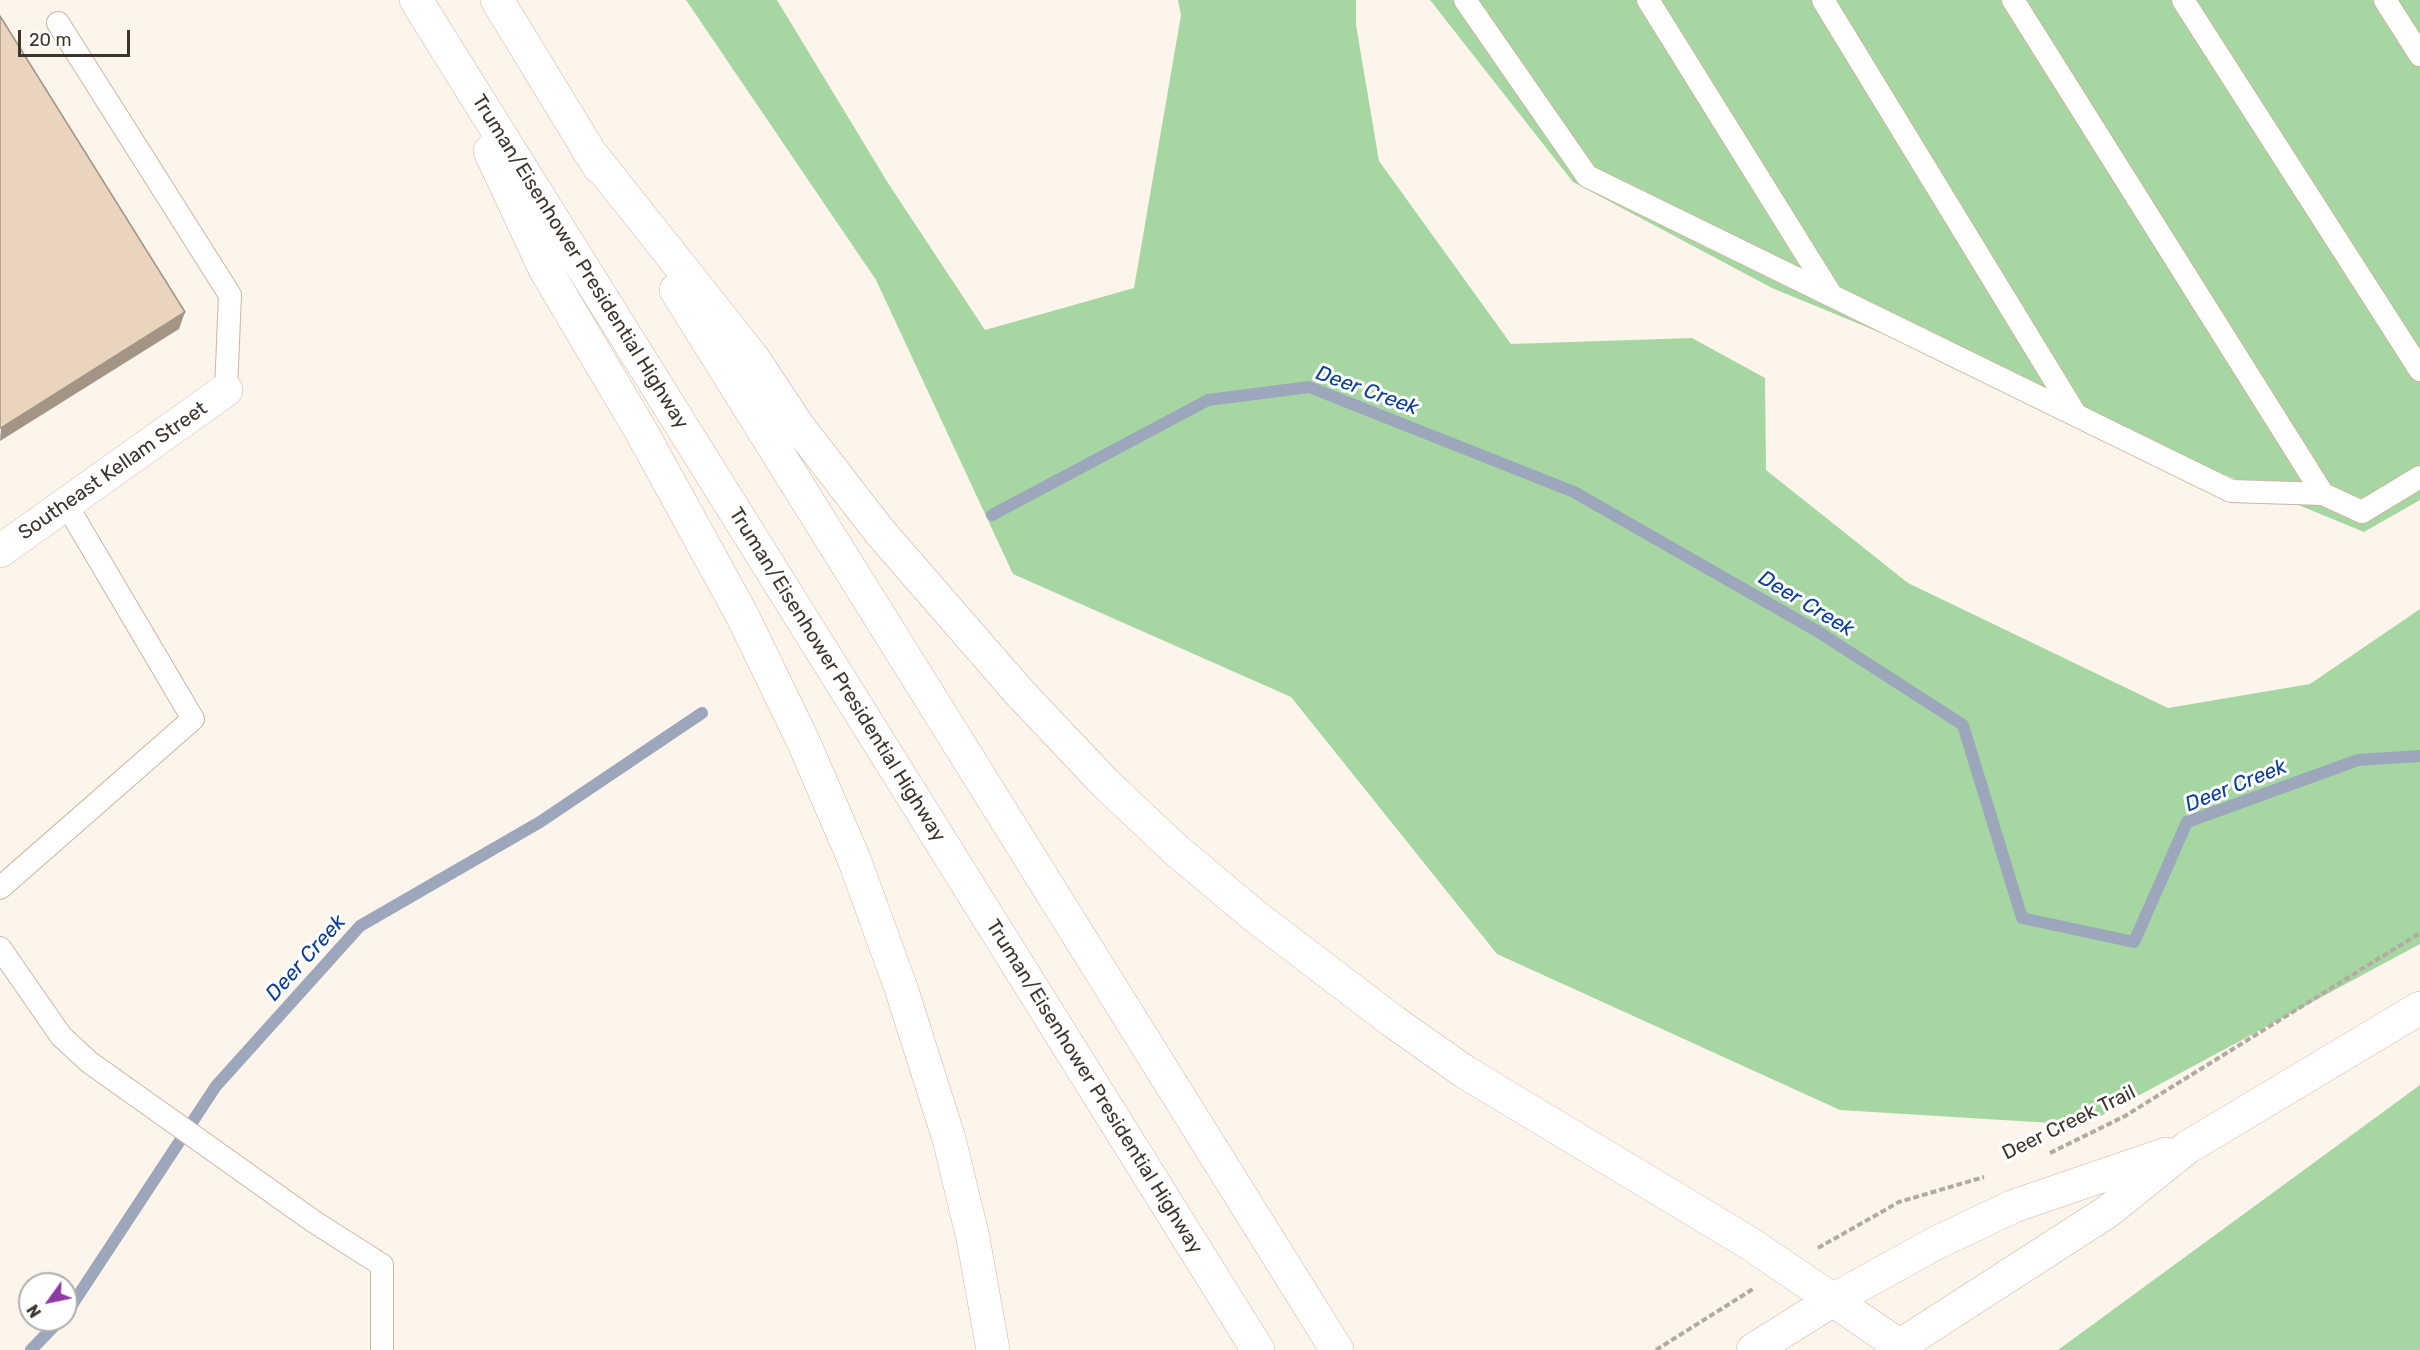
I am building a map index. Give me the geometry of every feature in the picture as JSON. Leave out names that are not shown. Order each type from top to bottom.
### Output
[{"type":"main road","points":[[497,0],[588,150],[1336,1350]]},
{"type":"main road","points":[[422,8],[545,269],[641,431],[742,615],[804,743],[854,859],[901,988],[949,1139],[973,1238],[993,1350]]},
{"type":"main road","name":"Truman/Eisenhower Presidential Highway","points":[[422,8],[1258,1350]]},
{"type":"main road","points":[[588,150],[753,358],[798,426],[880,532],[1019,692],[1105,783],[1160,835],[1256,917],[1394,1022],[1456,1065],[1786,1268],[1898,1349],[2107,1212],[2188,1147],[2420,1008]]},
{"type":"main road","name":"Southeast Kellam Street","points":[[0,551],[226,390]]},
{"type":"main road","points":[[1753,1350],[1833,1300],[1934,1244],[2014,1206],[2188,1147]]},
{"type":"lane","points":[[1465,0],[1587,176],[2231,491],[2323,494],[2362,512],[2420,477]]},
{"type":"lane","points":[[1648,0],[1832,296]]},
{"type":"lane","points":[[1823,0],[2076,415]]},
{"type":"lane","points":[[2013,0],[2323,494]]},
{"type":"lane","points":[[2183,0],[2420,370]]},
{"type":"lane","points":[[2385,0],[2420,55]]},
{"type":"lane","points":[[58,23],[230,295],[226,390]]},
{"type":"lane","points":[[0,888],[193,719],[66,504]]},
{"type":"lane","points":[[2,955],[61,1036],[89,1062],[313,1221],[382,1265],[382,1350]]},
{"type":"path","name":"Deer Creek Trail","points":[[2043,1156],[2125,1116],[2420,933]]},
{"type":"path","name":"Deer Creek Trail","points":[[1656,1350],[1786,1268],[1899,1202],[1989,1176]]},
{"type":"green space","points":[[686,0],[777,0],[888,183],[985,330],[1134,288],[1181,15],[1178,0],[1356,0],[1356,25],[1379,161],[1511,344],[1692,338],[1765,378],[1766,470],[1908,583],[2168,708],[2310,684],[2420,609],[2420,944],[2084,1125],[1840,1110],[1497,954],[1291,697],[1013,574],[876,280]]},
{"type":"green space","points":[[1430,0],[2420,0],[2420,500],[2364,532],[1772,288],[1573,182]]},
{"type":"green space","points":[[2420,1085],[2420,1350],[2058,1350]]},
{"type":"building","points":[[0,16],[185,312],[1,428],[0,427]]},
{"type":"waterway","name":"Deer Creek","points":[[992,515],[1208,400],[1309,387],[1574,492],[1817,631],[1963,725],[2022,918],[2134,942],[2187,822],[2358,760],[2420,756]]},
{"type":"waterway","name":"Deer Creek","points":[[78,1296],[216,1086],[360,926],[540,822],[702,713]]},
{"type":"waterway","name":"Deer Creek","points":[[31,1350],[48,1332]]}]
